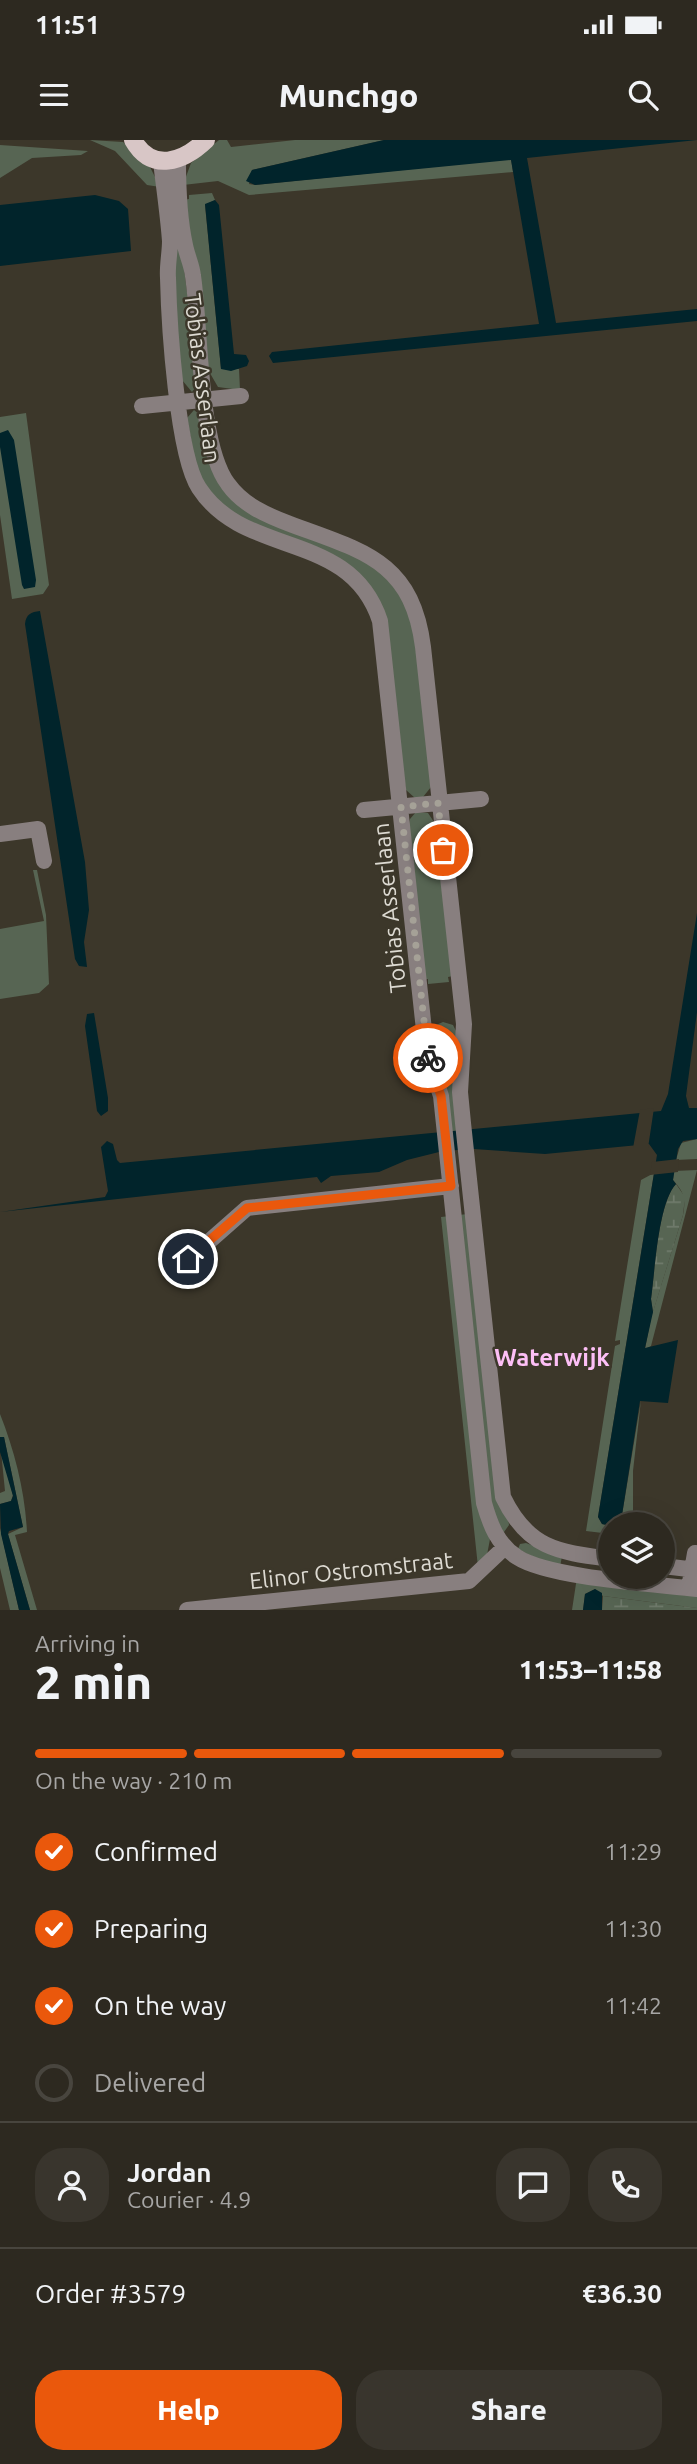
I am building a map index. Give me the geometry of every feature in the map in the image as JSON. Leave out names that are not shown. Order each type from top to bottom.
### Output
[{"type":"main road","points":[[133,140],[142,152],[186,149]]},
{"type":"main road","points":[[145,140],[161,152],[186,149]]},
{"type":"street","name":"Tobias Asserlaan","points":[[186,149],[184,238],[193,275],[213,454],[221,473],[237,495],[274,518],[370,555],[386,566],[409,594],[420,626],[464,1024],[460,1092],[503,1497],[521,1529],[541,1544],[576,1555],[598,1558]]},
{"type":"street","name":"Tobias Asserlaan","points":[[186,149],[179,402],[187,461],[192,477],[209,502],[241,524],[340,565],[357,579],[370,597],[383,640],[424,1030],[428,1057],[441,1096],[484,1503],[490,1524],[505,1547]]},
{"type":"street","points":[[142,406],[241,396]]},
{"type":"street","points":[[364,810],[481,799]]},
{"type":"street","points":[[0,834],[38,829],[44,861]]},
{"type":"street","points":[[188,1259],[247,1208],[451,1186]]},
{"type":"street","points":[[505,1547],[518,1558],[552,1570],[693,1588],[695,1564],[675,1565]]},
{"type":"street","name":"Elinor Ostromstraat","points":[[187,1610],[469,1581],[505,1547]]},
{"type":"green space","points":[[90,140],[123,142],[150,167],[160,187],[147,185],[115,151]]},
{"type":"green space","points":[[219,140],[227,140],[231,147],[295,140],[384,140],[252,170],[249,184],[255,185],[511,159],[513,172],[249,195],[218,181],[183,185],[191,163]]},
{"type":"green space","points":[[0,145],[88,151],[81,155],[32,158],[0,178]]},
{"type":"green space","points":[[212,193],[215,200],[205,205],[221,369],[239,369],[240,390],[218,387],[207,368],[184,200],[189,199],[189,195]]},
{"type":"green space","points":[[176,201],[198,384],[192,392],[182,380],[172,286]]},
{"type":"green space","points":[[194,410],[200,415],[222,484],[380,567],[412,613],[431,787],[423,797],[415,798],[406,790],[373,594],[232,515],[198,478],[187,418]]},
{"type":"green space","points":[[26,413],[49,585],[43,594],[12,599],[0,515],[0,417]]},
{"type":"green space","points":[[416,812],[428,813],[436,825],[453,976],[448,977],[449,982],[428,984],[428,979],[423,980],[408,829],[410,819]]},
{"type":"green space","points":[[33,870],[37,870],[46,915],[49,984],[39,993],[0,999],[0,929],[44,921]]},
{"type":"green space","points":[[443,1022],[453,1025],[458,1035],[459,1131],[449,1132],[430,1038],[436,1025]]},
{"type":"green space","points":[[697,1139],[697,1159],[676,1160],[681,1143]]},
{"type":"green space","points":[[697,1170],[651,1346],[645,1349],[651,1318],[683,1215],[683,1196],[673,1180],[674,1171]]},
{"type":"green space","points":[[654,1173],[598,1512],[598,1532],[586,1531],[615,1346],[620,1344],[620,1340],[615,1341],[641,1180]]},
{"type":"green space","points":[[676,1184],[685,1197],[683,1215],[653,1312],[651,1299],[661,1221],[670,1193]]},
{"type":"green space","points":[[469,1214],[509,1525],[504,1532],[500,1531],[492,1516],[457,1215]]},
{"type":"green space","points":[[450,1216],[490,1539],[487,1555],[478,1567],[441,1217]]},
{"type":"green space","points":[[641,1400],[633,1471],[633,1512],[622,1512]]},
{"type":"green space","points":[[0,1414],[22,1487],[27,1532],[15,1535],[37,1610],[30,1610],[8,1534],[23,1527],[4,1437],[0,1437]]},
{"type":"green space","points":[[1,1451],[13,1495],[11,1501],[0,1504],[0,1493],[5,1491]]},
{"type":"green space","points":[[0,1528],[19,1610],[10,1610],[0,1568]]},
{"type":"green space","points":[[526,1543],[562,1556],[560,1567],[547,1564],[518,1549],[520,1544]]},
{"type":"green space","points":[[577,1577],[598,1580],[598,1589],[667,1589],[697,1593],[697,1608],[603,1596],[595,1589],[585,1594],[583,1610],[572,1610]]},
{"type":"green space","points":[[603,1596],[697,1608],[697,1610],[602,1610]]},
{"type":"water","points":[[384,140],[697,140],[527,158],[556,323],[697,309],[697,321],[273,363],[269,356],[272,352],[539,324],[511,160],[255,185],[246,181],[252,170]]},
{"type":"water","points":[[95,195],[119,201],[128,209],[131,251],[0,266],[0,205]]},
{"type":"water","points":[[215,200],[219,205],[234,354],[246,355],[249,361],[247,366],[231,371],[221,369],[205,204]]},
{"type":"water","points":[[8,430],[14,440],[36,580],[35,587],[24,589],[0,447],[0,433]]},
{"type":"water","points":[[40,611],[85,862],[89,910],[84,942],[87,967],[79,966],[75,959],[25,624],[30,614]]},
{"type":"water","points":[[697,913],[697,1012],[686,1096],[689,1108],[697,1108],[697,1139],[683,1141],[678,1149],[673,1180],[676,1184],[665,1206],[658,1238],[651,1299],[653,1312],[645,1348],[678,1340],[668,1403],[640,1401],[622,1512],[599,1512],[657,1155],[649,1144],[545,1154],[474,1149],[443,1151],[407,1160],[379,1172],[331,1176],[321,1183],[317,1177],[0,1212],[105,1197],[108,1191],[101,1147],[107,1141],[113,1144],[120,1163],[661,1111],[668,1094]]},
{"type":"water","points":[[94,1013],[108,1098],[108,1111],[101,1116],[97,1111],[85,1026],[87,1014]]},
{"type":"water","points":[[0,1437],[4,1437],[23,1527],[9,1531],[8,1534],[30,1610],[19,1610],[1,1534],[0,1504],[11,1501],[13,1496],[0,1452]]},
{"type":"water","points":[[595,1589],[602,1593],[602,1610],[583,1610],[585,1594]]},
{"type":"pier","points":[[654,1108],[648,1148],[633,1148],[640,1110]]},
{"type":"pier","points":[[679,1159],[678,1172],[650,1175],[652,1162]]},
{"type":"way so far","points":[[428,1058],[401,807],[438,803],[443,850]]},
{"type":"district","name":"Waterwijk","points":[[552,1357]]},
{"type":"route","points":[[188,1259],[247,1208],[451,1186],[441,1096],[428,1058]]}]
